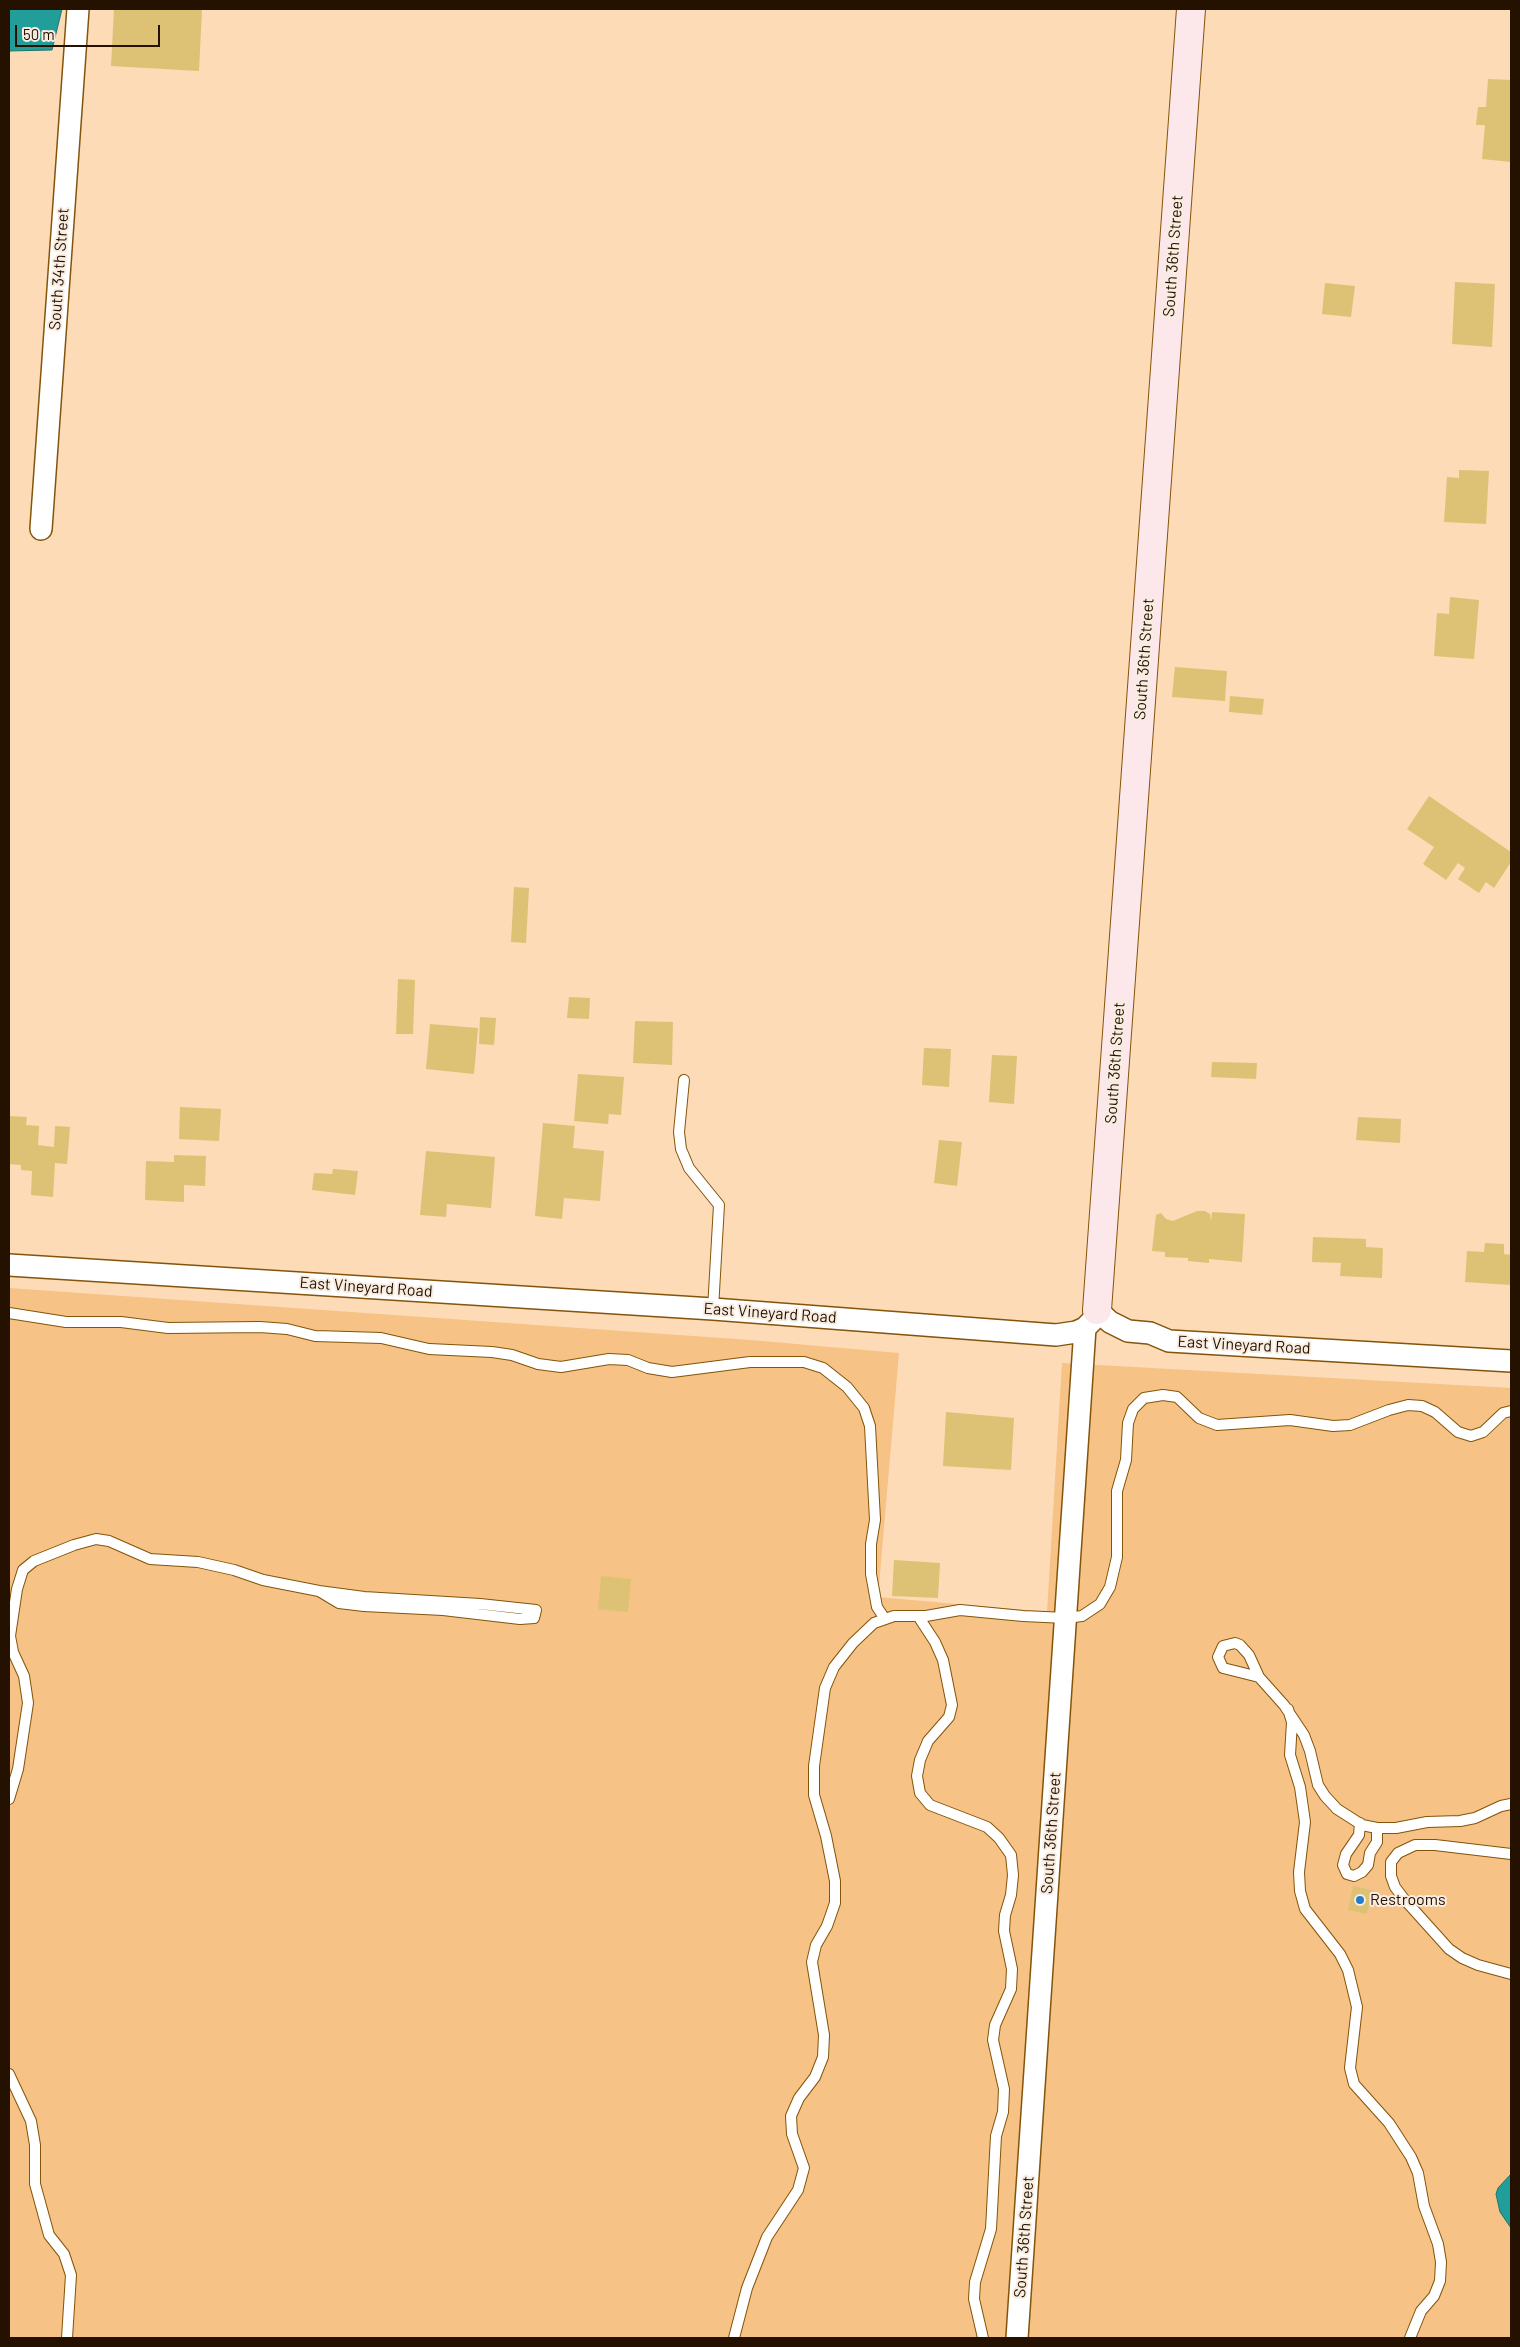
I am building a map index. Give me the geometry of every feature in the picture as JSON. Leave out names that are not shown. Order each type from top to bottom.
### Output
[{"type":"street","name":"South 34th Street","points":[[41,529],[78,9]]},
{"type":"street","name":"South 36th Street","points":[[1017,2338],[1066,1618],[1091,1319],[1191,9]]},
{"type":"street","name":"East Vineyard Road","points":[[9,1265],[713,1309],[1056,1334],[1071,1334],[1091,1319],[1110,1322],[1128,1331],[1150,1333],[1169,1341],[1511,1361]]},
{"type":"lane","points":[[684,1080],[679,1132],[681,1149],[689,1168],[718,1205],[713,1309]]},
{"type":"lane","points":[[9,1314],[66,1322],[121,1322],[168,1328],[260,1327],[287,1329],[315,1336],[381,1338],[429,1349],[492,1352],[538,1364],[561,1367],[609,1359],[628,1360],[648,1368],[672,1372],[750,1362],[804,1362],[823,1368],[847,1387],[864,1408],[870,1426],[874,1520],[871,1544],[871,1574],[877,1607],[885,1619]]},
{"type":"lane","points":[[734,2338],[747,2288],[768,2237],[798,2190],[804,2168],[792,2134],[791,2116],[799,2098],[815,2077],[823,2057],[824,2035],[812,1962],[816,1944],[827,1926],[835,1903],[835,1881],[826,1836],[814,1795],[814,1766],[825,1688],[834,1667],[853,1643],[874,1623],[894,1616],[918,1616],[960,1610],[1066,1618],[1082,1616],[1100,1604],[1110,1587],[1117,1557],[1117,1491],[1126,1460],[1128,1423],[1133,1409],[1144,1398],[1163,1395],[1176,1397],[1199,1418],[1217,1425],[1290,1420],[1333,1426],[1350,1426],[1389,1410],[1408,1405],[1422,1406],[1435,1412],[1458,1432],[1471,1436],[1484,1432],[1503,1413],[1511,1411]]},
{"type":"lane","points":[[9,1799],[18,1769],[28,1703],[24,1676],[11,1651],[10,1636],[17,1589],[23,1570],[34,1562],[66,1548],[96,1539],[109,1541],[150,1559],[198,1562],[234,1570],[263,1580],[319,1591],[364,1597],[480,1604],[536,1610],[534,1618],[520,1619],[444,1610],[364,1606],[339,1603],[319,1591]]},
{"type":"lane","points":[[918,1616],[935,1642],[943,1660],[952,1705],[948,1717],[928,1741],[920,1760],[917,1776],[920,1793],[930,1805],[987,1827],[999,1838],[1011,1854],[1013,1875],[1011,1895],[1004,1915],[1004,1931],[1012,1969],[1011,1989],[995,2026],[993,2040],[1004,2089],[1003,2112],[996,2136],[991,2229],[975,2282],[974,2299],[983,2338]]},
{"type":"lane","points":[[1259,1678],[1288,1710],[1304,1735],[1318,1785],[1325,1796],[1337,1809],[1360,1823],[1377,1828],[1396,1828],[1427,1822],[1460,1821],[1475,1818],[1501,1806],[1511,1804]]},
{"type":"lane","points":[[1288,1710],[1292,1722],[1290,1754],[1302,1795],[1305,1822],[1299,1872],[1300,1891],[1306,1909],[1340,1954],[1350,1977],[1357,2006],[1350,2068],[1354,2084],[1389,2123],[1411,2157],[1418,2173],[1424,2206],[1438,2244],[1441,2262],[1440,2281],[1434,2296],[1421,2311],[1410,2338]]},
{"type":"lane","points":[[1360,1823],[1358,1835],[1346,1854],[1343,1866],[1347,1874],[1354,1876],[1362,1872],[1368,1865],[1370,1853],[1377,1842],[1377,1828]]},
{"type":"lane","points":[[1511,1854],[1434,1845],[1415,1845],[1398,1852],[1391,1862],[1391,1876],[1395,1887],[1404,1899],[1449,1949],[1462,1958],[1478,1965],[1511,1974]]},
{"type":"lane","points":[[9,2074],[31,2121],[36,2145],[36,2184],[46,2228],[49,2235],[64,2254],[71,2275],[67,2338]]},
{"type":"shaded area","points":[[9,1288],[750,1340],[899,1353],[878,1597],[1047,1612],[1062,1363],[1511,1388],[1511,2338],[9,2338]]},
{"type":"water","points":[[9,9],[62,9],[52,50],[9,51]]},
{"type":"water","points":[[1511,2174],[1511,2228],[1500,2212],[1496,2194],[1498,2188]]},
{"type":"building","points":[[114,9],[202,9],[199,71],[111,66]]},
{"type":"building","points":[[1488,79],[1511,80],[1511,162],[1482,159],[1485,125],[1476,125],[1478,107],[1486,107]]},
{"type":"building","points":[[1455,282],[1495,284],[1492,347],[1452,344]]},
{"type":"building","points":[[1325,283],[1355,286],[1351,317],[1322,314]]},
{"type":"building","points":[[1459,470],[1489,471],[1486,524],[1444,522],[1447,477],[1459,478]]},
{"type":"building","points":[[1450,597],[1479,600],[1474,659],[1434,656],[1437,613],[1449,614]]},
{"type":"building","points":[[1175,667],[1227,671],[1225,701],[1172,697]]},
{"type":"building","points":[[1230,696],[1264,699],[1262,715],[1229,712]]},
{"type":"building","points":[[1429,796],[1511,852],[1511,862],[1494,888],[1486,882],[1479,893],[1458,879],[1465,868],[1458,863],[1446,880],[1423,864],[1434,847],[1407,829]]},
{"type":"building","points":[[514,887],[529,888],[526,943],[511,942]]},
{"type":"building","points":[[398,979],[415,980],[413,1034],[396,1034]]},
{"type":"building","points":[[569,997],[590,998],[589,1019],[567,1018]]},
{"type":"building","points":[[480,1017],[496,1018],[494,1045],[479,1044]]},
{"type":"building","points":[[635,1021],[673,1022],[672,1065],[633,1063]]},
{"type":"building","points":[[430,1024],[478,1028],[474,1074],[426,1069]]},
{"type":"building","points":[[924,1048],[951,1049],[949,1087],[922,1085]]},
{"type":"building","points":[[992,1055],[1017,1056],[1014,1104],[989,1102]]},
{"type":"building","points":[[1212,1062],[1257,1063],[1256,1079],[1211,1077]]},
{"type":"building","points":[[578,1074],[624,1077],[621,1115],[609,1114],[608,1124],[574,1121]]},
{"type":"building","points":[[180,1107],[221,1109],[219,1141],[179,1139]]},
{"type":"building","points":[[9,1116],[27,1117],[26,1125],[39,1126],[38,1145],[54,1147],[55,1126],[70,1127],[67,1164],[55,1163],[53,1197],[31,1195],[32,1171],[21,1170],[21,1165],[9,1164]]},
{"type":"building","points":[[1358,1117],[1401,1119],[1400,1143],[1356,1140]]},
{"type":"building","points":[[543,1123],[575,1126],[573,1148],[604,1151],[600,1201],[564,1198],[562,1219],[535,1216]]},
{"type":"building","points":[[939,1140],[962,1142],[957,1186],[934,1183]]},
{"type":"building","points":[[426,1151],[495,1157],[491,1208],[447,1204],[446,1217],[420,1215]]},
{"type":"building","points":[[174,1155],[206,1156],[205,1186],[184,1185],[184,1202],[145,1200],[146,1161],[174,1162]]},
{"type":"building","points":[[333,1169],[358,1171],[355,1195],[312,1190],[314,1173],[332,1174]]},
{"type":"building","points":[[1197,1211],[1205,1211],[1210,1214],[1211,1221],[1212,1212],[1245,1214],[1242,1262],[1209,1259],[1209,1263],[1188,1261],[1188,1258],[1165,1257],[1165,1252],[1152,1251],[1156,1215],[1161,1213],[1166,1219],[1173,1221]]},
{"type":"building","points":[[1313,1237],[1366,1239],[1366,1247],[1383,1248],[1382,1278],[1340,1276],[1341,1263],[1312,1262]]},
{"type":"building","points":[[1485,1243],[1504,1244],[1504,1254],[1511,1255],[1511,1285],[1465,1282],[1467,1251],[1484,1252]]},
{"type":"building","points":[[946,1412],[1014,1418],[1011,1470],[943,1466]]},
{"type":"building","points":[[894,1560],[940,1563],[938,1598],[892,1596]]},
{"type":"building","points":[[601,1576],[631,1579],[628,1612],[598,1609]]},
{"type":"building","name":"Restrooms","points":[[1353,1886],[1372,1890],[1367,1914],[1348,1910]]},
{"type":"place","name":"Restrooms","points":[[1360,1900]]}]
